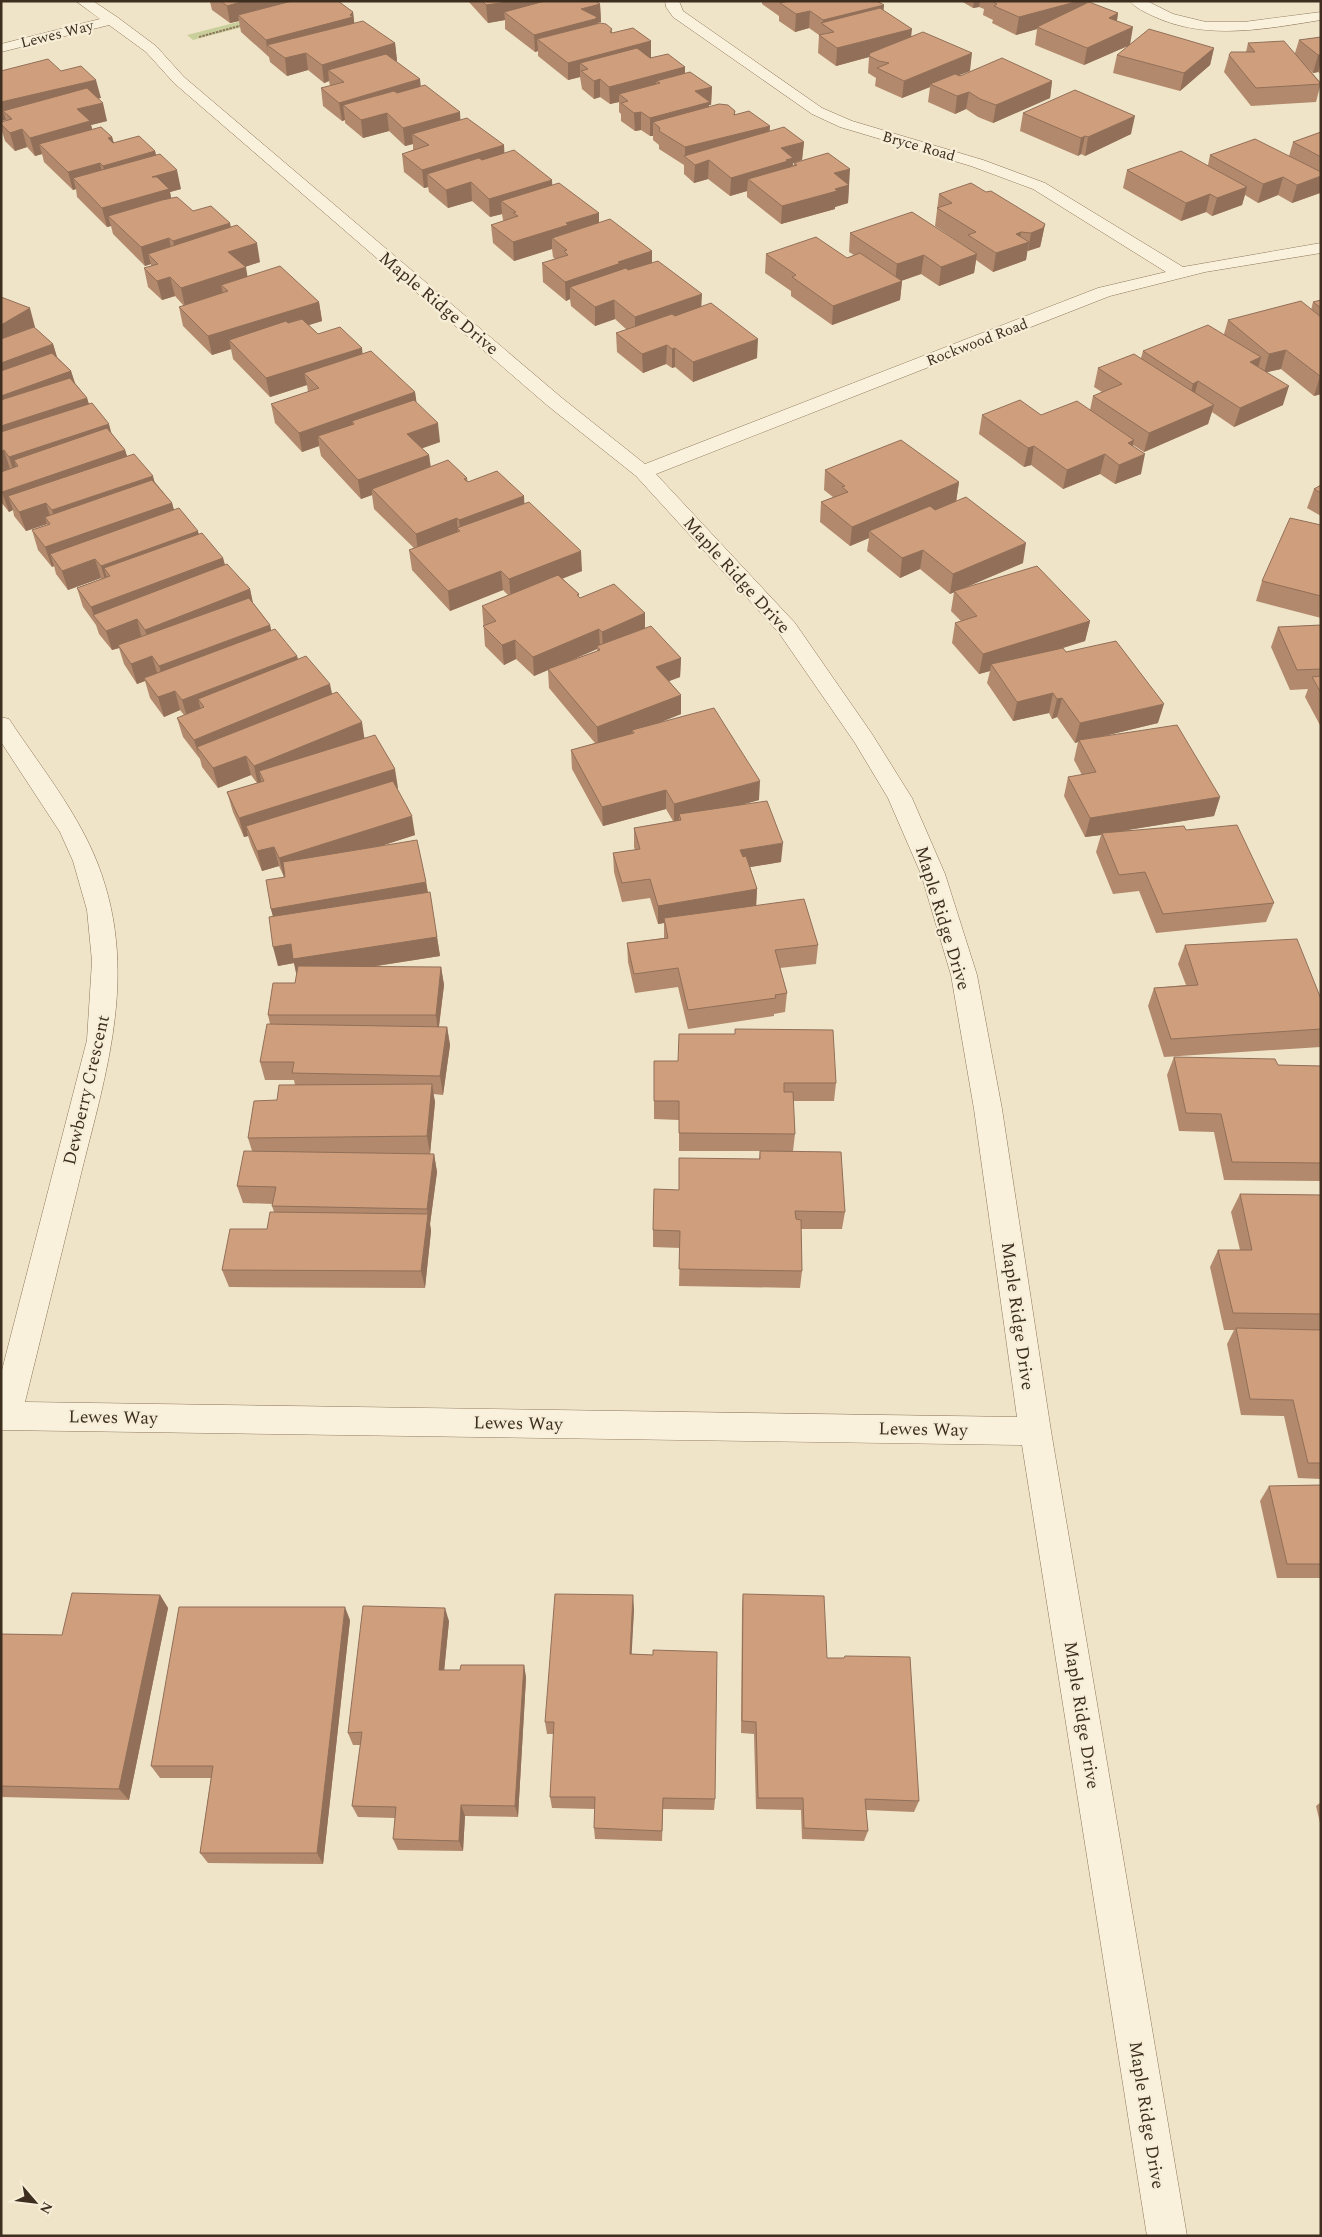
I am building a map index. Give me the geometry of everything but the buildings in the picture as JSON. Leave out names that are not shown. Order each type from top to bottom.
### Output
[{"type":"street","name":"Maple Ridge Drive","points":[[83,1],[151,49],[179,80],[555,402],[643,472],[787,628],[864,739],[900,798],[933,874],[964,974],[988,1109],[1035,1430],[1167,2236]]},
{"type":"street","name":"Bryce Road","points":[[672,1],[673,7],[678,14],[816,112],[846,124],[977,163],[1032,183],[1180,273]]},
{"type":"street","points":[[1137,1],[1169,18],[1212,27],[1242,27],[1321,16]]},
{"type":"street","name":"Lewes Way","points":[[1,48],[112,20]]},
{"type":"street","name":"Rockwood Road","points":[[643,472],[1104,292],[1180,273],[1321,248]]},
{"type":"street","name":"Dewberry Crescent","points":[[1,724],[73,835],[87,865],[97,896],[104,929],[106,964],[105,1001],[100,1040],[4,1416]]},
{"type":"street","name":"Lewes Way","points":[[4,1416],[1035,1430]]},
{"type":"path","points":[[151,49],[243,25]]},
{"type":"green space","points":[[319,1],[343,1],[193,40],[187,35]]}]
